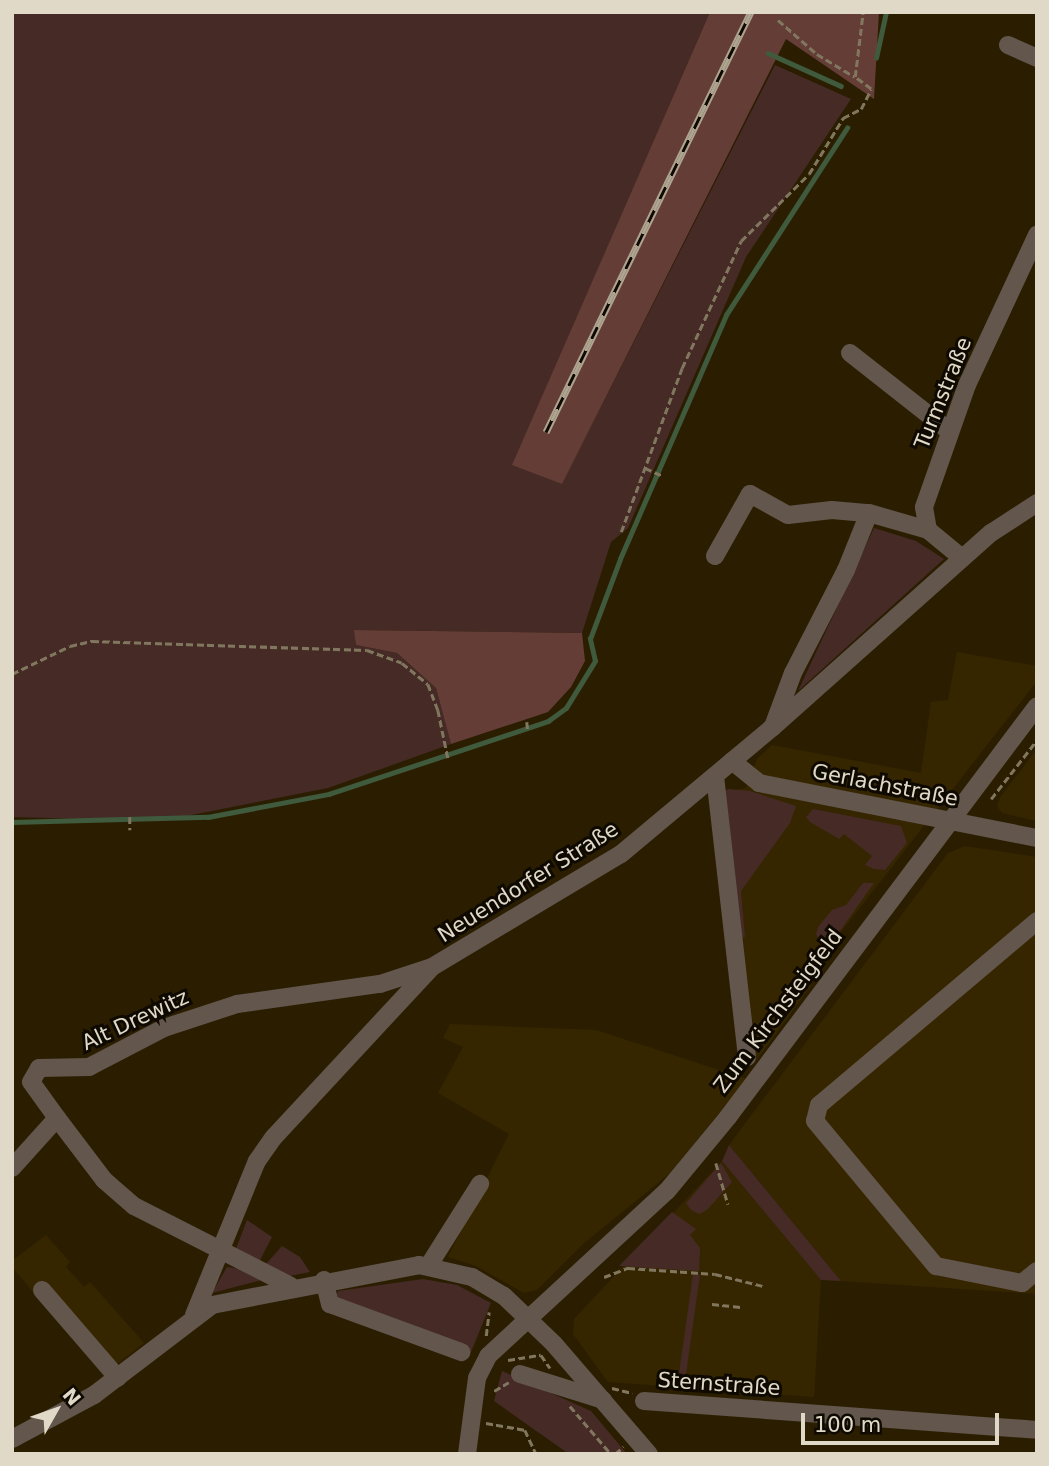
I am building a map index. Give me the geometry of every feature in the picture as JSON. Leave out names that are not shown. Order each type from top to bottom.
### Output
[{"type":"street","points":[[1008,45],[1037,58]]},
{"type":"street","name":"Turmstraße","points":[[928,530],[924,507],[949,431],[1037,235]]},
{"type":"street","points":[[849,353],[949,431]]},
{"type":"street","points":[[715,556],[750,494],[788,515],[832,510],[869,513],[928,530],[962,558]]},
{"type":"street","name":"Neuendorfer Straße","points":[[194,1315],[222,1254],[245,1186],[274,1138],[432,967],[621,854],[773,727],[962,558],[1037,503]]},
{"type":"street","points":[[773,727],[793,673],[836,591],[869,513]]},
{"type":"street","name":"Zum Kirchsteigfeld","points":[[467,1454],[481,1366],[527,1319],[667,1191],[1037,706]]},
{"type":"street","name":"Gerlachstraße","points":[[732,761],[759,783],[1037,838]]},
{"type":"street","points":[[715,776],[747,1057]]},
{"type":"street","points":[[1037,921],[819,1105],[814,1121],[936,1266],[1023,1283],[1037,1271]]},
{"type":"street","name":"Alt Drewitz","points":[[291,1286],[222,1254],[117,1193],[31,1082],[39,1068],[89,1067],[164,1028],[237,1004],[380,984],[432,967]]},
{"type":"street","points":[[12,1168],[57,1118]]},
{"type":"street","points":[[429,1265],[480,1184]]},
{"type":"street","points":[[12,1439],[65,1413],[118,1378],[194,1315],[235,1297],[394,1267],[429,1265],[472,1277],[527,1319],[606,1394],[649,1454]]},
{"type":"street","points":[[324,1280],[330,1304],[461,1352]]},
{"type":"street","points":[[42,1290],[118,1378]]},
{"type":"street","points":[[520,1374],[559,1387],[606,1394]]},
{"type":"street","name":"Sternstraße","points":[[644,1401],[1037,1430]]},
{"type":"path","points":[[855,77],[863,12]]},
{"type":"path","points":[[621,532],[682,368],[741,241],[809,174],[843,118],[860,109],[871,89],[817,54],[778,20]]},
{"type":"path","points":[[645,468],[663,476]]},
{"type":"path","points":[[12,674],[70,646],[92,641],[367,650],[402,663],[428,684],[439,710],[442,741],[448,758]]},
{"type":"path","points":[[527,722],[528,732]]},
{"type":"path","points":[[991,799],[1037,740]]},
{"type":"path","points":[[130,817],[130,830]]},
{"type":"path","points":[[716,1163],[728,1204]]},
{"type":"path","points":[[604,1278],[628,1268],[715,1274],[763,1286]]},
{"type":"path","points":[[712,1304],[743,1307]]},
{"type":"path","points":[[559,1387],[611,1454]]},
{"type":"path","name":"Sternstraße","points":[[606,1394],[644,1401]]},
{"type":"path","points":[[486,1423],[525,1430],[536,1454]]},
{"type":"shaded area","points":[[12,12],[710,12],[513,464],[562,483],[775,65],[851,99],[746,257],[628,528],[611,542],[582,633],[355,630],[356,645],[397,653],[436,688],[451,744],[328,788],[161,821],[12,817]]},
{"type":"shaded area","points":[[710,12],[879,12],[874,99],[786,39],[562,484],[512,465]]},
{"type":"shaded area","points":[[874,528],[916,541],[944,559],[798,691]]},
{"type":"shaded area","points":[[354,630],[582,633],[585,661],[571,687],[548,712],[451,744],[436,688],[397,653],[356,645]]},
{"type":"shaded area","points":[[957,652],[1037,666],[1037,681],[841,932],[810,987],[756,1061],[722,792],[746,788],[757,759],[772,745],[921,773],[931,702],[948,700]]},
{"type":"shaded area","points":[[1037,749],[1037,821],[1002,813],[997,806],[1001,796]]},
{"type":"shaded area","points":[[728,789],[750,791],[796,806],[790,823],[741,891],[745,937],[739,938],[721,794]]},
{"type":"shaded area","points":[[813,809],[901,826],[907,843],[885,870],[874,869],[865,865],[872,856],[844,834],[839,839],[810,822],[806,817]]},
{"type":"shaded area","points":[[965,846],[1037,857],[1037,1294],[841,1281],[729,1145],[948,853]]},
{"type":"shaded area","points":[[863,883],[874,883],[825,952],[816,934],[818,927],[832,910],[846,905]]},
{"type":"shaded area","points":[[450,1024],[596,1030],[747,1079],[670,1173],[583,1244],[537,1290],[524,1293],[476,1266],[448,1257],[509,1134],[438,1093],[463,1047],[443,1038]]},
{"type":"shaded area","points":[[729,1145],[841,1281],[821,1280],[722,1161]]},
{"type":"shaded area","points":[[722,1161],[821,1280],[814,1397],[608,1382],[573,1334],[574,1319]]},
{"type":"shaded area","points":[[721,1163],[732,1182],[707,1210],[699,1214],[691,1210],[686,1203]]},
{"type":"shaded area","points":[[672,1212],[696,1229],[690,1235],[700,1248],[699,1271],[619,1266]]},
{"type":"shaded area","points":[[247,1220],[272,1237],[259,1262],[234,1254]]},
{"type":"shaded area","points":[[46,1235],[70,1262],[66,1267],[84,1287],[90,1282],[144,1343],[103,1375],[12,1267],[12,1261]]},
{"type":"shaded area","points":[[282,1246],[300,1257],[310,1272],[284,1277],[266,1264]]},
{"type":"shaded area","points":[[227,1267],[240,1269],[262,1280],[212,1293]]},
{"type":"shaded area","points":[[693,1274],[700,1275],[685,1378],[679,1377]]},
{"type":"shaded area","points":[[423,1279],[457,1285],[491,1303],[471,1352],[334,1301],[338,1291]]},
{"type":"shaded area","points":[[502,1371],[591,1411],[627,1454],[569,1454],[494,1401]]},
{"type":"waterway","points":[[876,58],[886,12]]},
{"type":"waterway","points":[[768,53],[841,86]]},
{"type":"waterway","points":[[12,822],[208,817],[329,794],[548,721],[566,708],[595,661],[590,639],[620,559],[726,315],[847,128]]},
{"type":"railway","points":[[546,432],[751,12]]}]
